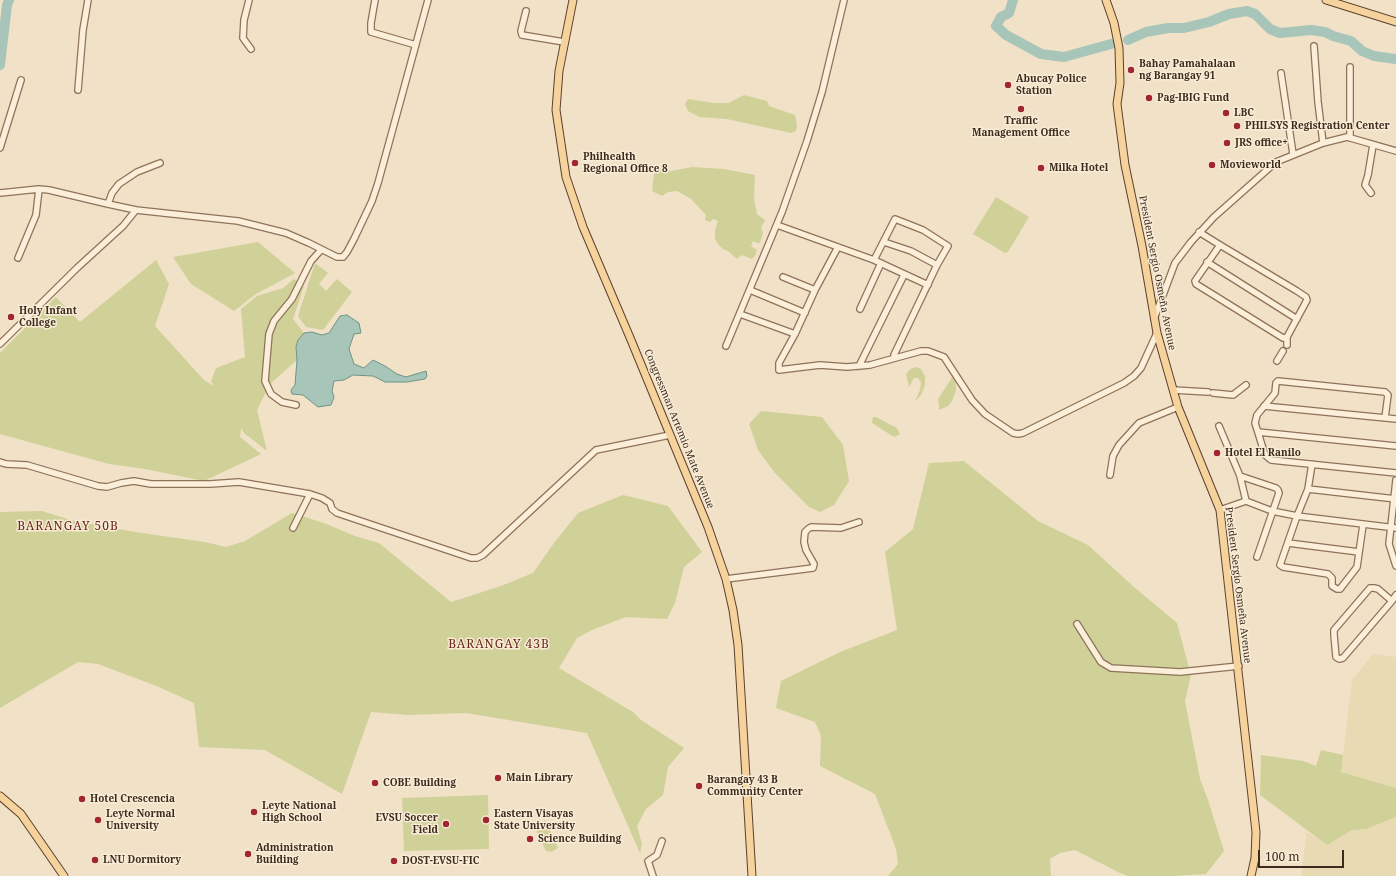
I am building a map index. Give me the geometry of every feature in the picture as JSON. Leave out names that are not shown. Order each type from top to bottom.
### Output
[{"type":"main road","name":"Congressman Artemio Mate Avenue","points":[[573,0],[559,71],[556,110],[569,188],[583,227],[711,534],[726,579],[733,610],[738,645],[752,876]]},
{"type":"main road","name":"President Sergio Osmeña Avenue","points":[[1106,0],[1114,23],[1119,48],[1120,83],[1117,107],[1125,165],[1142,246],[1157,333],[1178,406],[1220,510],[1239,666],[1256,832],[1255,858],[1251,876]]},
{"type":"main road","points":[[1326,0],[1396,22]]},
{"type":"main road","points":[[0,796],[21,814],[64,876]]},
{"type":"street","points":[[78,90],[83,30],[88,0]]},
{"type":"street","points":[[249,0],[244,20],[243,38],[251,49]]},
{"type":"street","points":[[375,0],[371,32],[416,46]]},
{"type":"street","points":[[0,193],[39,189],[57,191],[136,210],[238,221],[286,234],[337,257],[342,257],[347,252],[354,239],[378,183],[428,0]]},
{"type":"street","points":[[726,346],[777,225],[806,141],[820,99],[844,0]]},
{"type":"street","points":[[526,11],[520,31],[522,35],[564,42]]},
{"type":"street","points":[[1314,46],[1323,143]]},
{"type":"street","points":[[1350,67],[1350,138]]},
{"type":"street","points":[[1281,73],[1294,154]]},
{"type":"street","points":[[0,148],[21,80]]},
{"type":"street","points":[[1154,319],[1175,263],[1199,232],[1276,162],[1323,143],[1338,138],[1347,137],[1396,152]]},
{"type":"street","points":[[1371,193],[1365,185],[1373,144]]},
{"type":"street","points":[[108,204],[112,193],[119,184],[137,172],[160,163]]},
{"type":"street","points":[[18,258],[36,214],[39,189]]},
{"type":"street","points":[[0,344],[77,268],[118,231],[136,210]]},
{"type":"street","points":[[874,260],[895,219],[923,230],[948,246],[937,265],[894,355],[895,358]]},
{"type":"street","points":[[777,225],[874,260],[928,285]]},
{"type":"street","points":[[1199,232],[1306,298],[1307,300],[1287,337],[1287,345]]},
{"type":"street","points":[[884,242],[911,251],[937,265]]},
{"type":"street","points":[[1220,245],[1195,281],[1196,284],[1283,338],[1287,337]]},
{"type":"street","points":[[838,247],[779,364],[779,370],[820,365],[847,367],[875,364],[921,351],[928,351],[941,355],[948,362],[972,400],[985,414],[1013,433],[1018,434],[1023,433],[1124,383],[1134,376],[1141,368],[1157,333]]},
{"type":"street","points":[[296,405],[282,402],[271,394],[265,381],[269,334],[274,321],[292,299],[311,261],[321,250]]},
{"type":"street","points":[[1207,262],[1297,319]]},
{"type":"street","points":[[860,309],[880,263]]},
{"type":"street","points":[[859,366],[904,275]]},
{"type":"street","points":[[783,277],[815,290]]},
{"type":"street","points":[[750,290],[805,312]]},
{"type":"street","points":[[740,314],[795,334]]},
{"type":"street","points":[[1277,361],[1284,351]]},
{"type":"street","points":[[1385,418],[1388,395],[1386,392],[1278,381],[1276,383],[1275,394],[1257,415],[1255,423],[1267,458],[1271,460],[1396,472]]},
{"type":"street","points":[[1173,390],[1233,395],[1246,386]]},
{"type":"street","points":[[1110,475],[1113,456],[1119,445],[1139,423],[1178,406]]},
{"type":"street","points":[[1264,406],[1396,419]]},
{"type":"street","points":[[1219,426],[1240,476],[1246,501]]},
{"type":"street","points":[[1258,432],[1396,446]]},
{"type":"street","points":[[0,462],[6,464],[27,465],[98,486],[107,487],[134,481],[151,484],[210,484],[239,482],[310,494],[322,498],[330,503],[332,509],[337,513],[471,558],[477,558],[483,555],[596,450],[670,435]]},
{"type":"street","points":[[1312,464],[1308,489],[1280,565],[1283,567],[1328,574],[1332,578],[1332,586],[1337,589],[1340,588],[1357,567],[1363,525]]},
{"type":"street","points":[[1240,476],[1276,488],[1279,493],[1258,557]]},
{"type":"street","points":[[1396,480],[1393,528],[1389,544],[1396,566]]},
{"type":"street","points":[[1308,489],[1395,499]]},
{"type":"street","points":[[294,528],[310,494]]},
{"type":"street","points":[[1220,510],[1246,501],[1272,511],[1297,516],[1393,528]]},
{"type":"street","points":[[726,579],[813,568],[814,564],[806,550],[804,542],[805,532],[808,529],[811,527],[841,528],[859,522]]},
{"type":"street","points":[[1288,543],[1359,552]]},
{"type":"street","points":[[1392,601],[1378,589],[1370,588],[1334,630],[1336,658],[1343,658],[1392,601],[1396,595]]},
{"type":"street","points":[[1077,624],[1101,662],[1111,668],[1180,672],[1239,666]]},
{"type":"street","points":[[653,876],[648,861],[657,855],[662,840]]},
{"type":"shaded area","points":[[347,315],[359,323],[361,333],[354,334],[349,349],[354,364],[364,368],[373,360],[397,374],[406,377],[426,371],[427,376],[425,379],[407,382],[385,382],[373,376],[353,375],[344,380],[334,381],[332,391],[334,397],[331,405],[318,407],[303,395],[292,394],[291,390],[295,385],[297,360],[296,347],[298,340],[304,333],[312,332],[322,335],[329,333],[340,316]]},
{"type":"shaded area","points":[[1373,654],[1396,657],[1396,788],[1341,772],[1352,680]]},
{"type":"shaded area","points":[[1396,817],[1396,876],[1301,876],[1307,832],[1327,845],[1352,830],[1366,829]]},
{"type":"green space","points":[[744,95],[767,101],[769,106],[795,115],[797,125],[796,131],[791,133],[727,119],[699,117],[688,111],[685,104],[688,99],[714,103],[729,103]]},
{"type":"green space","points":[[692,167],[724,169],[755,175],[754,199],[757,214],[765,220],[761,228],[763,233],[760,243],[753,241],[751,246],[757,250],[752,259],[741,255],[737,259],[728,251],[723,249],[715,239],[715,230],[718,221],[713,219],[710,222],[705,220],[706,215],[691,199],[677,191],[668,192],[662,196],[652,191],[654,174],[661,168],[671,171]]},
{"type":"green space","points":[[996,197],[1029,217],[1008,252],[1005,253],[973,234]]},
{"type":"green space","points":[[258,242],[295,273],[256,294],[234,311],[191,284],[173,257]]},
{"type":"green space","points":[[156,260],[169,284],[155,326],[204,380],[214,386],[211,381],[216,368],[245,357],[241,309],[257,296],[283,288],[294,279],[304,286],[293,319],[304,333],[298,340],[296,347],[297,360],[270,384],[257,410],[267,451],[244,433],[241,428],[240,437],[261,454],[204,481],[145,469],[109,464],[0,434],[0,353],[56,297],[80,322]]},
{"type":"green space","points":[[315,263],[328,273],[319,284],[326,291],[337,279],[352,292],[323,330],[306,327],[298,316]]},
{"type":"green space","points":[[916,367],[921,369],[925,376],[925,385],[921,395],[915,401],[920,390],[921,382],[918,378],[914,378],[909,387],[906,374],[910,369]]},
{"type":"green space","points":[[955,373],[956,391],[952,401],[948,406],[939,410],[938,399]]},
{"type":"green space","points":[[761,411],[822,417],[843,445],[849,481],[834,505],[820,512],[809,507],[774,472],[758,450],[749,424]]},
{"type":"green space","points":[[873,417],[876,417],[897,428],[900,434],[894,437],[872,423]]},
{"type":"green space","points":[[964,461],[1038,521],[1088,545],[1134,587],[1177,623],[1191,675],[1185,701],[1200,779],[1224,851],[1206,874],[1128,876],[1075,850],[1060,853],[1050,859],[1051,876],[888,876],[898,864],[896,849],[875,794],[820,766],[821,736],[815,722],[776,708],[781,681],[840,652],[897,630],[885,552],[913,529],[929,463]]},
{"type":"green space","points":[[623,495],[668,506],[702,552],[684,567],[675,603],[667,619],[626,617],[592,630],[577,638],[559,668],[633,712],[641,720],[684,748],[668,767],[663,795],[646,809],[637,826],[642,844],[640,853],[587,733],[466,713],[408,715],[371,712],[342,794],[265,750],[199,747],[194,703],[159,687],[98,664],[78,662],[0,708],[0,512],[42,511],[74,521],[135,532],[205,542],[226,547],[245,541],[292,513],[324,523],[355,536],[379,543],[451,602],[501,586],[533,573],[578,513]]},
{"type":"green space","points":[[1321,750],[1343,755],[1341,772],[1396,788],[1396,817],[1366,829],[1352,830],[1327,845],[1260,795],[1261,755],[1303,761],[1316,766]]},
{"type":"green space","name":"EVSU Soccer Field","points":[[488,795],[489,849],[404,851],[402,798]]},
{"type":"green space","points":[[545,820],[558,848],[551,852],[546,851],[536,830],[537,826]]},
{"type":"waterway","points":[[0,65],[7,5],[9,0]]},
{"type":"waterway","points":[[1013,0],[1009,13],[1001,17],[996,26],[1006,35],[1041,54],[1064,57],[1111,44]]},
{"type":"waterway","points":[[1128,40],[1146,32],[1168,28],[1184,28],[1209,22],[1229,14],[1247,11],[1255,14],[1270,29],[1280,33],[1311,30],[1325,32],[1351,41],[1362,51],[1374,56],[1396,59]]},
{"type":"place","name":"Bahay Pamahalaan ng Barangay 91","points":[[1131,70]]},
{"type":"place","name":"Abucay Police Station","points":[[1008,85]]},
{"type":"place","name":"Pag-IBIG Fund","points":[[1149,98]]},
{"type":"place","name":"Traffic Management Office","points":[[1021,109]]},
{"type":"place","name":"LBC","points":[[1226,113]]},
{"type":"place","name":"PHILSYS Registration Center","points":[[1237,126]]},
{"type":"place","name":"JRS office+","points":[[1227,143]]},
{"type":"place","name":"Philhealth Regional Office 8","points":[[575,163]]},
{"type":"place","name":"Movieworld","points":[[1212,165]]},
{"type":"place","name":"Milka Hotel","points":[[1041,168]]},
{"type":"place","name":"Holy Infant College","points":[[11,317]]},
{"type":"place","name":"Hotel El Ranilo","points":[[1217,453]]},
{"type":"place","name":"Main Library","points":[[498,778]]},
{"type":"place","name":"COBE Building","points":[[375,783]]},
{"type":"place","name":"Barangay 43 B Community Center","points":[[699,786]]},
{"type":"place","name":"Hotel Crescencia","points":[[82,799]]},
{"type":"place","name":"Leyte National High School","points":[[254,812]]},
{"type":"place","name":"Leyte Normal University","points":[[98,820]]},
{"type":"place","name":"Eastern Visayas State University","points":[[486,820]]},
{"type":"place","name":"EVSU Soccer Field","points":[[446,824]]},
{"type":"place","name":"Science Building","points":[[530,839]]},
{"type":"place","name":"Administration Building","points":[[248,854]]},
{"type":"place","name":"LNU Dormitory","points":[[95,860]]},
{"type":"place","name":"DOST-EVSU-FIC","points":[[394,861]]},
{"type":"district","name":"BARANGAY 50B","points":[[68,527]]},
{"type":"district","name":"BARANGAY 43B","points":[[499,645]]}]
